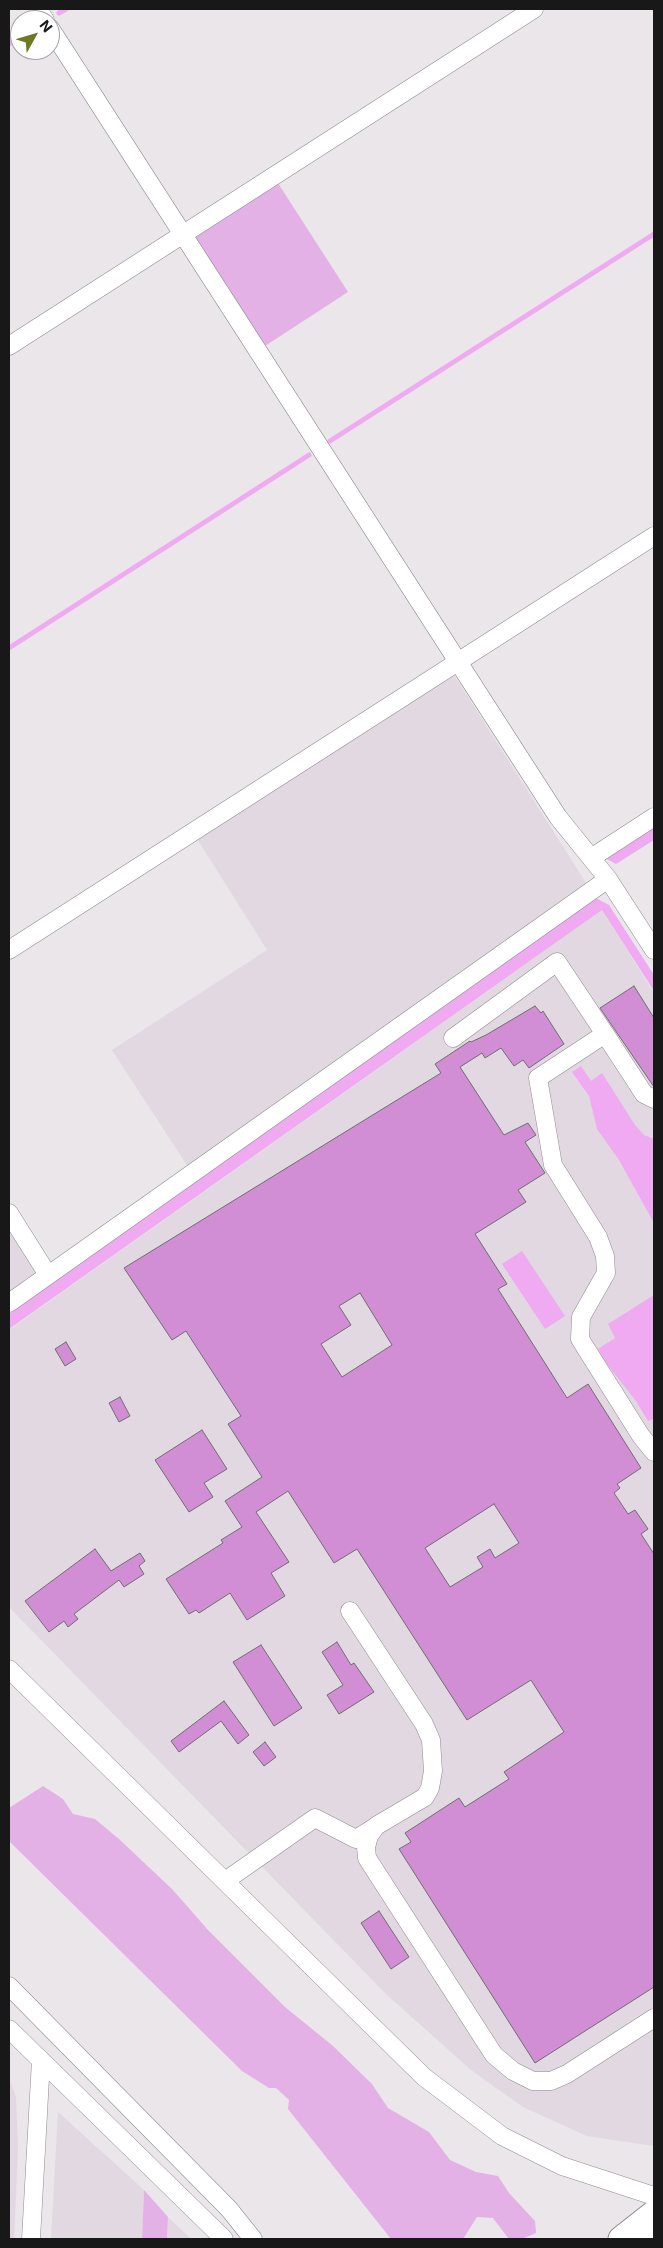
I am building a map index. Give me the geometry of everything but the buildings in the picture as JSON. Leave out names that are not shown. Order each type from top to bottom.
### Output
[{"type":"highway","points":[[621,2239],[654,2213]]},
{"type":"street","points":[[9,346],[534,9]]},
{"type":"street","points":[[60,44],[558,817],[608,879],[654,950]]},
{"type":"street","points":[[9,950],[459,663],[654,536]]},
{"type":"street","points":[[591,858],[654,817]]},
{"type":"street","points":[[9,1304],[608,879]]},
{"type":"street","points":[[453,1038],[557,962],[644,1094],[654,1098]]},
{"type":"street","points":[[605,1034],[538,1078],[553,1165],[598,1237],[605,1256],[606,1272],[581,1317],[580,1339],[641,1436],[654,1452]]},
{"type":"street","points":[[9,1213],[48,1275]]},
{"type":"street","points":[[225,1881],[315,1818],[356,1839],[425,1797],[430,1788],[434,1771],[431,1740],[424,1724],[350,1611]]},
{"type":"street","points":[[9,1670],[424,2076],[502,2136],[562,2166],[654,2196]]},
{"type":"street","points":[[376,1826],[369,1836],[366,1847],[367,1858],[494,2056],[513,2072],[532,2081],[551,2081],[567,2074],[654,2018]]},
{"type":"street","points":[[9,1986],[229,2209],[253,2239]]},
{"type":"street","points":[[9,2029],[215,2228],[224,2239]]},
{"type":"street","points":[[31,2239],[41,2060]]},
{"type":"shaded area","points":[[276,180],[348,292],[265,346],[195,239],[198,231]]},
{"type":"shaded area","points":[[454,675],[588,886],[190,1170],[112,1050],[267,950],[196,837]]},
{"type":"shaded area","points":[[654,826],[654,840],[616,864],[605,858]]},
{"type":"shaded area","points":[[596,898],[609,905],[654,975],[654,991],[602,910],[9,1329],[9,1314]]},
{"type":"shaded area","points":[[602,910],[654,993],[654,2146],[587,2136],[523,2107],[471,2070],[386,1994],[9,1607],[9,1330]]},
{"type":"shaded area","points":[[581,1066],[591,1081],[602,1073],[635,1125],[644,1135],[654,1139],[654,1223],[619,1160],[597,1129],[589,1096],[572,1072]]},
{"type":"shaded area","points":[[9,1223],[38,1269],[39,1278],[9,1299]]},
{"type":"shaded area","points":[[522,1251],[565,1316],[545,1329],[502,1264]]},
{"type":"shaded area","points":[[654,1295],[654,1421],[653,1419],[648,1421],[636,1401],[603,1359],[598,1349],[615,1338],[608,1324]]},
{"type":"shaded area","points":[[43,1786],[63,1799],[73,1814],[95,1819],[119,1839],[173,1890],[208,1930],[285,2007],[333,2046],[372,2084],[388,2108],[429,2132],[450,2160],[476,2172],[498,2176],[509,2193],[535,2221],[536,2233],[522,2239],[509,2239],[493,2218],[477,2217],[463,2239],[391,2239],[288,2109],[289,2100],[276,2088],[269,2088],[242,2071],[9,1841],[9,1808]]},
{"type":"shaded area","points":[[9,2078],[16,2097],[18,2147],[14,2239],[9,2239]]},
{"type":"shaded area","points":[[58,2112],[144,2190],[142,2239],[51,2239]]},
{"type":"shaded area","points":[[144,2190],[168,2217],[167,2239],[142,2239]]},
{"type":"shaded area","points":[[168,2217],[191,2239],[167,2239]]},
{"type":"waterway","points":[[60,12],[66,9]]},
{"type":"waterway","points":[[330,441],[654,234]]},
{"type":"waterway","points":[[9,648],[309,455]]}]
